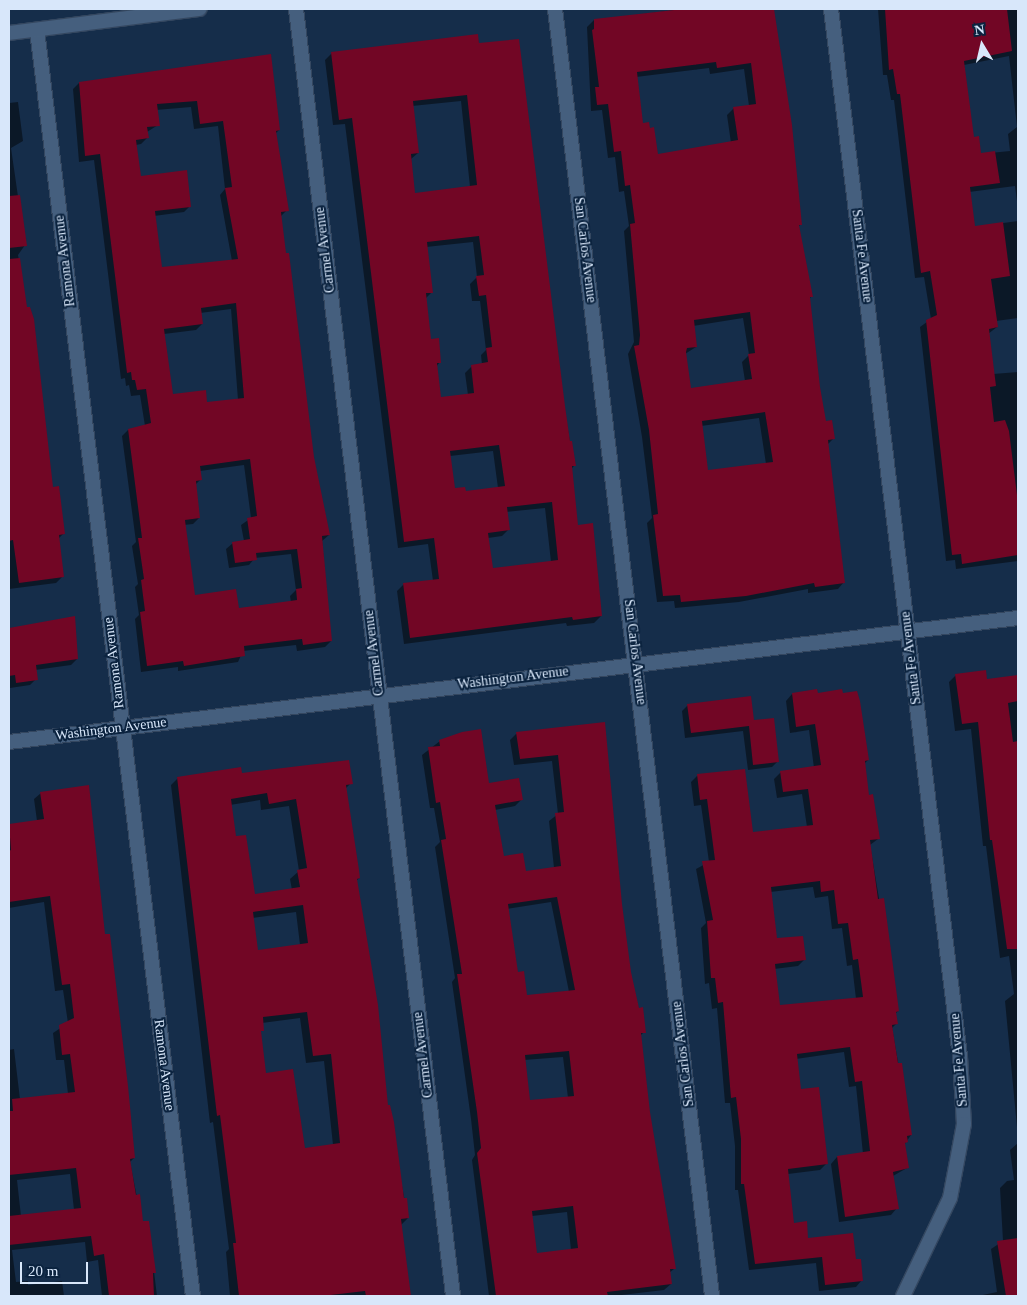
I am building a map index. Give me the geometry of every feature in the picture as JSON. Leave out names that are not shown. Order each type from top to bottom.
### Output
[{"type":"street","points":[[9,33],[199,9]]},
{"type":"street","name":"Carmel Avenue","points":[[296,9],[453,1296]]},
{"type":"street","name":"San Carlos Avenue","points":[[555,9],[712,1296]]},
{"type":"street","name":"Santa Fe Avenue","points":[[831,9],[960,1058],[964,1124],[950,1198],[903,1296]]},
{"type":"street","name":"Ramona Avenue","points":[[38,30],[193,1296]]},
{"type":"street","name":"Washington Avenue","points":[[9,742],[636,662],[1018,618]]},
{"type":"building","points":[[683,9],[774,9],[792,125],[802,225],[799,225],[813,297],[810,297],[820,387],[826,421],[832,420],[835,439],[828,440],[845,583],[815,587],[814,583],[746,596],[681,602],[680,595],[663,596],[653,515],[658,514],[649,430],[634,346],[639,345],[640,335],[630,224],[635,223],[630,185],[625,186],[621,151],[614,152],[608,104],[597,105],[595,87],[599,87],[592,30],[594,29],[594,19]],"holes":[[[716,62],[717,68],[751,63],[756,104],[733,107],[738,140],[658,154],[654,127],[650,128],[649,122],[643,123],[637,72]],[[750,312],[755,353],[748,354],[752,379],[691,388],[686,352],[687,348],[697,347],[694,320]],[[765,412],[773,462],[708,470],[702,421]]]},
{"type":"building","points":[[885,9],[1007,9],[1012,51],[964,61],[974,137],[979,136],[981,153],[995,151],[1000,183],[970,187],[975,226],[1003,222],[1010,276],[991,279],[998,327],[989,329],[996,386],[990,387],[994,422],[1005,420],[1009,431],[1018,503],[1018,555],[962,564],[961,554],[952,555],[926,320],[937,315],[930,271],[921,273],[900,94],[897,94],[893,69],[889,70]]},
{"type":"building","points":[[478,34],[479,43],[519,39],[565,406],[576,466],[572,466],[578,525],[593,523],[602,616],[573,620],[572,617],[410,638],[403,583],[439,579],[434,538],[404,542],[352,118],[339,120],[331,52]],"holes":[[[467,95],[477,185],[415,193],[411,154],[419,153],[413,101]],[[479,236],[484,275],[476,276],[479,296],[486,295],[492,347],[486,348],[488,362],[471,365],[474,393],[441,397],[437,363],[441,363],[439,338],[431,339],[426,293],[433,293],[427,242]],[[499,445],[505,486],[466,491],[465,487],[455,488],[450,451]],[[552,502],[558,560],[493,568],[488,533],[510,530],[507,507]]]},
{"type":"building","points":[[271,54],[280,130],[276,131],[289,211],[281,212],[286,253],[289,253],[314,457],[330,535],[322,536],[332,641],[303,645],[302,639],[244,646],[245,656],[184,666],[183,661],[147,666],[140,612],[145,611],[141,580],[144,579],[138,538],[142,538],[128,429],[151,423],[146,389],[137,390],[135,380],[132,380],[131,372],[127,373],[100,154],[85,156],[79,82]],"holes":[[[197,101],[200,124],[223,121],[232,187],[225,188],[238,259],[162,267],[155,211],[191,207],[187,170],[141,176],[136,140],[149,138],[147,127],[160,126],[157,104]],[[236,303],[244,398],[207,402],[206,390],[173,394],[164,329],[203,324],[201,308]],[[250,459],[257,516],[247,518],[250,539],[232,542],[235,563],[257,560],[256,553],[297,549],[302,588],[296,589],[297,600],[239,608],[236,589],[195,595],[185,520],[200,518],[196,481],[202,480],[200,466]]]},
{"type":"building","points":[[20,195],[27,246],[9,248],[9,196]]},
{"type":"building","points":[[20,258],[27,307],[30,307],[34,319],[53,487],[59,486],[65,534],[59,535],[64,577],[19,583],[13,540],[9,541],[9,259]]},
{"type":"building","points":[[75,616],[78,659],[36,665],[38,680],[16,683],[15,675],[9,676],[9,628]]},
{"type":"building","points":[[986,670],[987,679],[1018,675],[1018,701],[1008,703],[1013,742],[1018,741],[1018,949],[1007,949],[992,840],[990,840],[978,722],[962,724],[955,674]]},
{"type":"building","points":[[817,689],[818,693],[842,689],[843,693],[857,691],[860,701],[869,760],[865,761],[869,795],[873,794],[880,839],[870,840],[878,899],[884,898],[899,1011],[896,1012],[898,1024],[892,1025],[898,1063],[902,1063],[912,1135],[907,1136],[908,1142],[905,1143],[909,1168],[893,1172],[899,1209],[845,1217],[837,1156],[870,1151],[862,1081],[855,1082],[850,1047],[797,1054],[801,1089],[819,1087],[828,1164],[788,1169],[794,1223],[807,1221],[808,1238],[853,1233],[856,1259],[861,1259],[863,1281],[825,1285],[822,1257],[755,1264],[744,1184],[741,1184],[741,1139],[736,1097],[731,1098],[723,1002],[718,1003],[715,978],[711,978],[707,921],[713,920],[702,861],[715,860],[707,799],[700,800],[697,774],[745,769],[753,832],[813,825],[808,789],[783,792],[780,771],[821,765],[815,724],[796,727],[792,693]],"holes":[[[820,881],[821,892],[834,890],[838,924],[848,923],[853,960],[858,959],[863,997],[780,1005],[775,964],[806,960],[803,936],[777,938],[771,887]]]},
{"type":"building","points":[[751,696],[754,720],[774,718],[779,762],[753,765],[749,726],[691,733],[687,704]]},
{"type":"building","points":[[605,722],[622,904],[631,972],[639,1008],[643,1007],[646,1033],[641,1033],[650,1112],[676,1269],[670,1269],[672,1284],[607,1292],[608,1296],[496,1296],[477,1153],[481,1148],[477,1112],[457,974],[462,974],[441,840],[446,839],[440,802],[436,803],[428,747],[440,746],[439,740],[462,732],[481,729],[489,783],[519,778],[523,800],[495,805],[504,856],[523,853],[526,871],[561,866],[555,813],[564,812],[558,755],[520,759],[516,732]],"holes":[[[557,897],[575,990],[527,995],[524,971],[518,972],[508,904]],[[569,1051],[574,1096],[530,1100],[525,1055]],[[573,1206],[578,1248],[537,1253],[532,1211]]]},
{"type":"building","points":[[349,760],[353,784],[346,785],[360,878],[357,879],[378,1005],[388,1105],[390,1105],[394,1122],[404,1198],[407,1198],[409,1218],[401,1219],[411,1296],[366,1296],[365,1291],[322,1296],[239,1296],[233,1243],[236,1243],[220,1115],[217,1116],[177,777],[241,767],[242,773]],"holes":[[[267,793],[269,804],[296,799],[307,868],[297,870],[300,887],[255,894],[246,835],[236,836],[231,799]],[[303,905],[308,943],[258,950],[253,912]],[[307,1012],[313,1056],[331,1054],[340,1143],[305,1148],[293,1069],[266,1073],[261,1031],[264,1031],[263,1017]]]},
{"type":"building","points":[[89,785],[105,934],[110,934],[128,1086],[135,1158],[130,1159],[136,1195],[140,1194],[143,1221],[149,1221],[156,1273],[153,1273],[154,1296],[109,1296],[104,1254],[94,1256],[91,1236],[9,1245],[9,1216],[81,1208],[76,1168],[9,1175],[9,1111],[13,1111],[12,1099],[75,1092],[70,1054],[62,1055],[59,1025],[74,1018],[70,984],[62,985],[50,896],[9,902],[9,851],[11,850],[9,824],[44,819],[40,792]]},
{"type":"building","points":[[1018,1238],[1018,1296],[1006,1296],[997,1241]]}]
